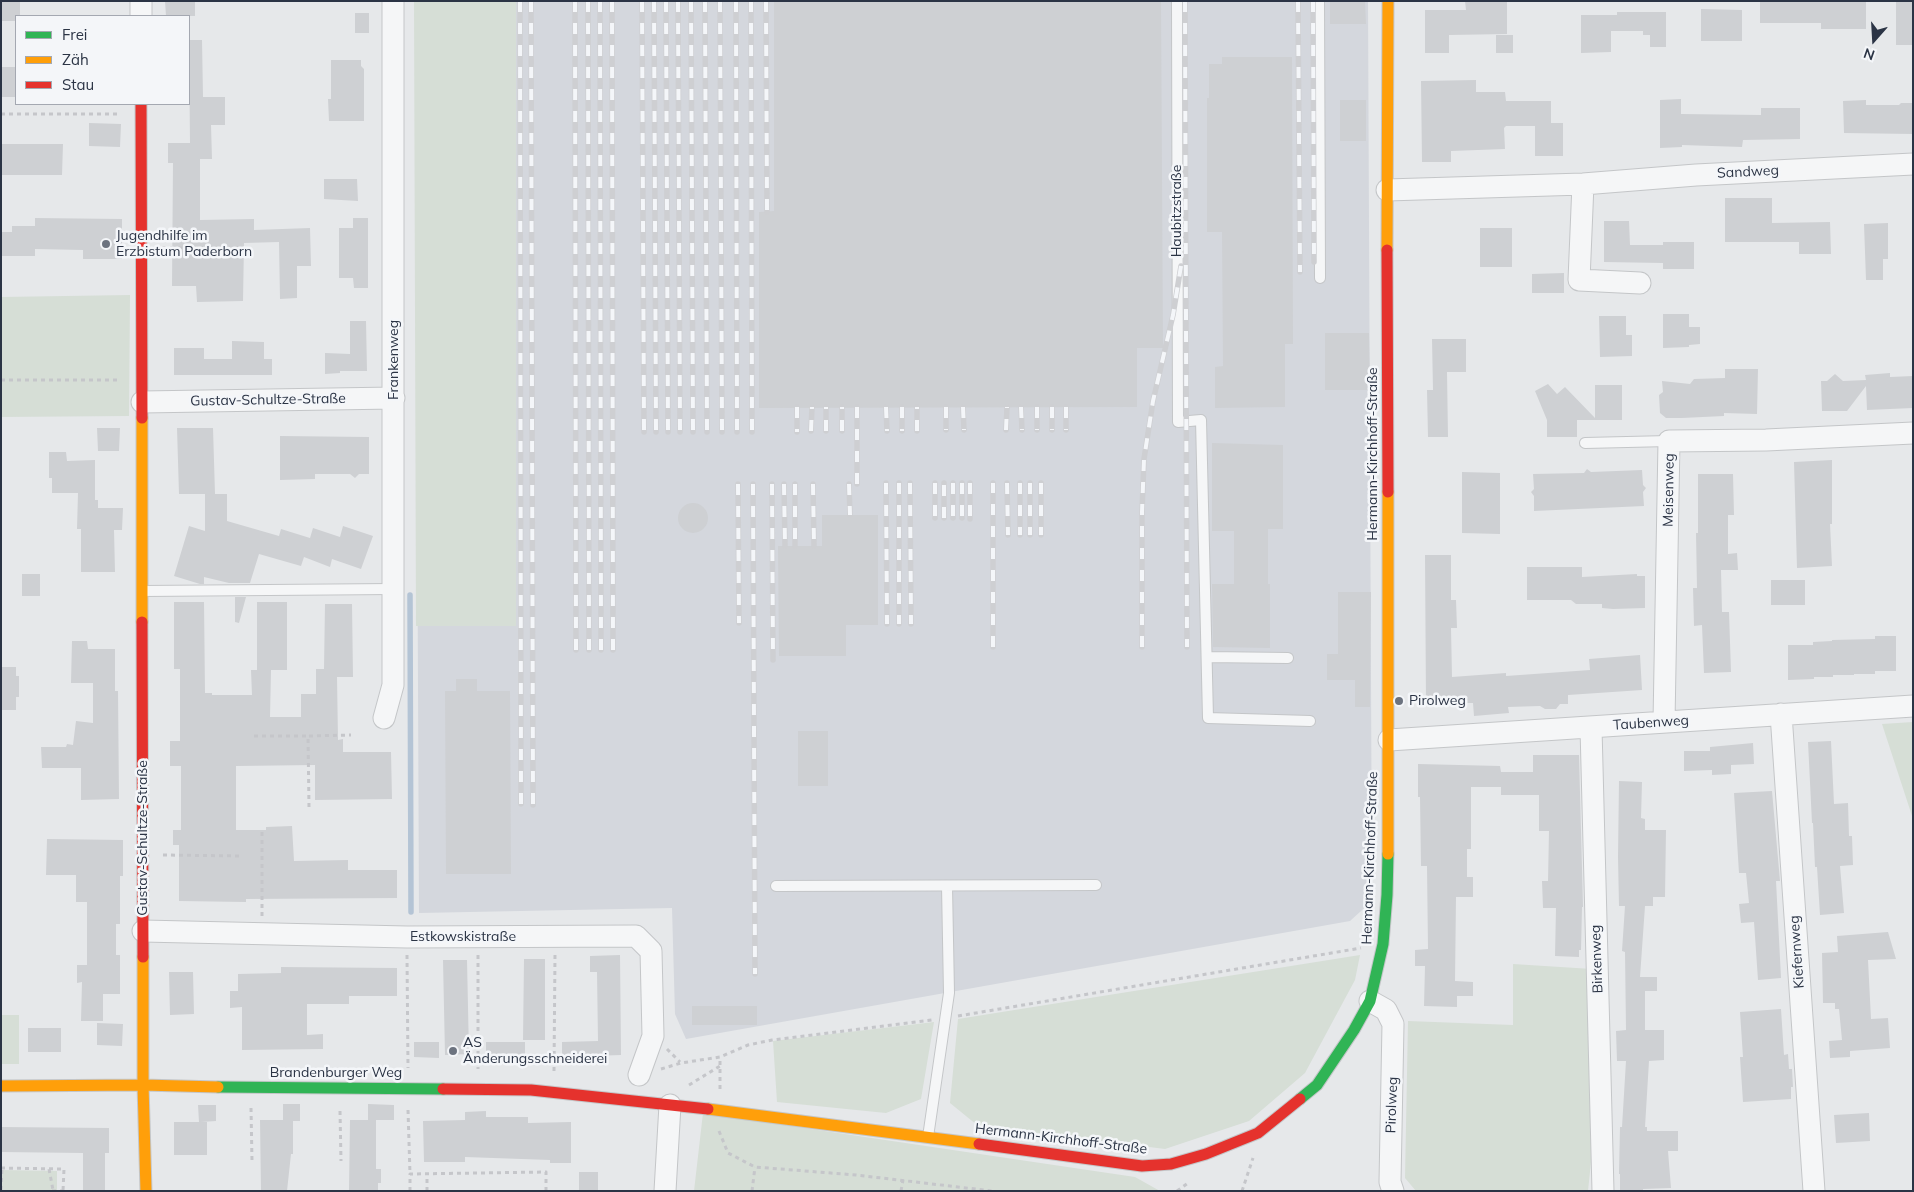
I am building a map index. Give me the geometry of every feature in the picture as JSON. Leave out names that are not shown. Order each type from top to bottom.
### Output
[{"type":"street","points":[[141,1],[141,15]]},
{"type":"street","name":"Frankenweg","points":[[384,718],[393,685],[393,1]]},
{"type":"street","name":"Hermann-Kirchhoff-Straße","points":[[670,1104],[1142,1166],[1171,1164],[1206,1154],[1258,1133],[1317,1085],[1354,1030],[1370,1001],[1384,944],[1387,895],[1389,740],[1388,1]]},
{"type":"street","name":"Gustav-Schultze-Straße","points":[[141,109],[143,1085],[146,1191]]},
{"type":"street","name":"Sandweg","points":[[1387,190],[1583,184],[1696,175],[1913,164]]},
{"type":"street","points":[[1583,184],[1579,280],[1640,283]]},
{"type":"street","name":"Gustav-Schultze-Straße","points":[[142,402],[394,398]]},
{"type":"street","name":"Meisenweg","points":[[1664,722],[1670,441],[1766,440],[1913,433]]},
{"type":"street","name":"Taubenweg","points":[[1389,740],[1913,706]]},
{"type":"street","name":"Kiefernweg","points":[[1781,714],[1814,1191]]},
{"type":"street","name":"Birkenweg","points":[[1591,728],[1603,1191]]},
{"type":"street","name":"Estkowskistraße","points":[[143,931],[407,938],[636,936],[651,951],[653,1036],[639,1075]]},
{"type":"street","name":"Pirolweg","points":[[1370,1001],[1386,1010],[1393,1024],[1390,1182],[1393,1191]]},
{"type":"street","name":"Brandenburger Weg","points":[[1,1086],[143,1085],[251,1088],[478,1089],[554,1092],[670,1104]]},
{"type":"street","points":[[665,1191],[670,1104]]},
{"type":"lane","name":"Haubitzstraße","points":[[1177,1],[1178,422],[1201,420],[1207,657]]},
{"type":"lane","points":[[1319,1],[1320,278]]},
{"type":"lane","points":[[1585,444],[1670,441]]},
{"type":"lane","points":[[142,591],[394,589]]},
{"type":"lane","points":[[1288,658],[1207,657],[1208,718],[1310,721]]},
{"type":"lane","points":[[776,886],[1096,885]]},
{"type":"lane","points":[[928,1138],[949,993],[947,886]]},
{"type":"path","points":[[1,114],[141,109]]},
{"type":"path","points":[[142,248],[243,248]]},
{"type":"path","points":[[1,380],[123,380]]},
{"type":"path","points":[[254,736],[351,735]]},
{"type":"path","points":[[308,736],[309,807]]},
{"type":"path","points":[[262,832],[262,934]]},
{"type":"path","points":[[143,855],[241,856]]},
{"type":"path","points":[[554,1092],[555,936]]},
{"type":"path","points":[[477,937],[478,1089]]},
{"type":"path","points":[[407,938],[410,1191]]},
{"type":"path","points":[[681,1063],[720,1057],[748,1045],[772,1040],[946,1018],[1384,944]]},
{"type":"path","points":[[251,1088],[252,1161]]},
{"type":"path","points":[[340,1088],[341,1161]]},
{"type":"path","points":[[718,1130],[728,1153],[755,1167],[903,1180],[992,1191]]},
{"type":"path","points":[[752,1191],[755,1167]]},
{"type":"path","points":[[1,1190],[2,1168],[64,1169],[64,1191],[52,1190],[49,1169]]},
{"type":"path","points":[[410,1174],[546,1172],[546,1191]]},
{"type":"path","points":[[426,1191],[427,1173]]},
{"type":"path","points":[[901,1191],[903,1180]]},
{"type":"shaded area","points":[[414,1],[516,1],[516,626],[416,626]]},
{"type":"shaded area","points":[[415,1],[1368,1],[1372,901],[1350,921],[686,1039],[675,1014],[672,908],[419,913]]},
{"type":"shaded area","points":[[130,295],[129,416],[1,417],[1,297]]},
{"type":"shaded area","points":[[1913,722],[1913,819],[1882,724]]},
{"type":"shaded area","points":[[1360,955],[1355,980],[1305,1073],[1249,1121],[1165,1149],[977,1125],[950,1103],[958,1019]]},
{"type":"shaded area","points":[[1513,964],[1592,969],[1591,1162],[1588,1191],[1416,1191],[1405,1178],[1408,1021],[1513,1025]]},
{"type":"shaded area","points":[[1,1015],[19,1015],[19,1064],[1,1064]]},
{"type":"shaded area","points":[[934,1022],[921,1099],[886,1113],[777,1102],[773,1041]]},
{"type":"shaded area","points":[[703,1113],[1135,1177],[1160,1191],[694,1191]]},
{"type":"shaded area","points":[[1,1170],[57,1171],[57,1191],[1,1191]]},
{"type":"building","points":[[1,1],[20,1],[20,15],[15,15],[15,21],[1,21]]},
{"type":"building","points":[[165,1],[195,1],[195,16],[166,15]]},
{"type":"building","points":[[774,1],[1161,1],[1163,348],[1137,348],[1137,407],[759,408],[759,212],[774,211]]},
{"type":"building","points":[[1330,1],[1365,1],[1366,24],[1330,24]]},
{"type":"building","points":[[1465,1],[1507,1],[1507,34],[1449,35],[1449,53],[1425,53],[1425,10],[1466,10]]},
{"type":"building","points":[[1760,1],[1866,1],[1866,29],[1821,29],[1821,23],[1760,23]]},
{"type":"building","points":[[1896,1],[1913,1],[1913,45],[1896,45]]},
{"type":"building","points":[[1701,9],[1742,10],[1742,41],[1701,41]]},
{"type":"building","points":[[1617,12],[1666,12],[1666,47],[1650,47],[1650,35],[1643,35],[1643,31],[1611,31],[1611,52],[1581,53],[1581,15],[1617,15]]},
{"type":"building","points":[[355,13],[369,13],[369,33],[355,33]]},
{"type":"building","points":[[1496,35],[1513,35],[1513,53],[1496,53]]},
{"type":"building","points":[[190,40],[202,40],[203,97],[225,97],[225,125],[211,125],[212,159],[200,159],[200,220],[254,219],[254,230],[310,228],[311,266],[297,266],[297,298],[280,299],[279,242],[244,243],[243,301],[197,302],[196,286],[172,286],[173,163],[168,163],[168,143],[190,143]]},
{"type":"building","points":[[1222,57],[1292,57],[1293,344],[1285,344],[1285,407],[1215,408],[1215,367],[1223,366],[1222,232],[1207,232],[1207,98],[1209,98],[1209,64],[1222,64]]},
{"type":"building","points":[[331,60],[361,60],[361,66],[364,69],[364,121],[329,121],[328,99],[331,99]]},
{"type":"building","points":[[1,67],[15,67],[15,97],[1,97]]},
{"type":"building","points":[[1476,80],[1476,92],[1505,92],[1506,101],[1551,101],[1551,123],[1563,123],[1563,156],[1535,156],[1535,126],[1506,126],[1504,128],[1505,149],[1451,151],[1451,162],[1422,162],[1421,81]]},
{"type":"building","points":[[1681,99],[1681,114],[1761,115],[1761,108],[1800,108],[1800,139],[1743,140],[1742,147],[1682,145],[1682,147],[1660,148],[1660,100]]},
{"type":"building","points":[[1340,100],[1366,100],[1366,141],[1340,141]]},
{"type":"building","points":[[1866,100],[1866,105],[1913,103],[1913,134],[1844,133],[1843,101]]},
{"type":"building","points":[[89,123],[121,124],[120,147],[89,146]]},
{"type":"building","points":[[1,144],[63,144],[62,175],[1,175]]},
{"type":"building","points":[[324,179],[357,179],[358,201],[324,199]]},
{"type":"building","points":[[1725,198],[1772,198],[1772,223],[1830,222],[1831,254],[1799,254],[1799,242],[1725,242]]},
{"type":"building","points":[[35,218],[122,219],[122,259],[83,259],[83,250],[35,249],[35,256],[1,256],[1,232],[12,232],[12,226],[35,226]]},
{"type":"building","points":[[353,218],[368,218],[368,288],[354,288],[353,278],[339,278],[339,228],[353,228]]},
{"type":"building","points":[[1604,221],[1629,221],[1630,245],[1663,245],[1663,242],[1694,242],[1694,269],[1663,269],[1663,263],[1604,262]]},
{"type":"building","points":[[1888,223],[1888,259],[1883,259],[1883,280],[1866,280],[1864,224]]},
{"type":"building","points":[[1480,228],[1512,228],[1512,267],[1480,267]]},
{"type":"building","points":[[1564,273],[1564,293],[1532,293],[1532,274]]},
{"type":"building","points":[[1663,314],[1689,314],[1689,327],[1700,327],[1700,344],[1689,345],[1689,347],[1663,348]]},
{"type":"building","points":[[1599,316],[1626,316],[1626,335],[1632,335],[1632,356],[1600,357]]},
{"type":"building","points":[[350,321],[366,321],[367,371],[340,371],[340,373],[325,374],[325,353],[350,354]]},
{"type":"building","points":[[1325,333],[1369,333],[1370,390],[1325,390]]},
{"type":"building","points":[[1432,339],[1466,339],[1466,372],[1447,372],[1448,437],[1428,437],[1427,390],[1433,390]]},
{"type":"building","points":[[232,341],[264,342],[264,359],[272,359],[272,375],[174,375],[174,348],[204,348],[204,359],[232,359]]},
{"type":"building","points":[[1725,369],[1758,369],[1757,414],[1724,413],[1724,416],[1666,418],[1660,413],[1659,395],[1663,392],[1662,381],[1690,384],[1694,379],[1725,378]]},
{"type":"building","points":[[1890,373],[1890,377],[1913,376],[1913,408],[1867,410],[1866,386],[1847,411],[1822,411],[1821,381],[1827,381],[1835,374],[1843,381],[1866,380],[1865,375]]},
{"type":"building","points":[[1548,384],[1557,394],[1565,387],[1595,418],[1595,385],[1622,385],[1622,420],[1577,420],[1577,437],[1547,437],[1547,420],[1535,391]]},
{"type":"building","points":[[97,428],[120,428],[119,451],[98,451]]},
{"type":"building","points":[[177,428],[213,428],[215,494],[227,494],[227,521],[279,536],[281,529],[310,538],[313,528],[340,537],[343,526],[373,536],[361,569],[332,559],[330,567],[304,557],[301,566],[259,554],[250,583],[229,583],[204,577],[204,584],[200,584],[174,576],[189,526],[205,531],[205,494],[179,494]]},
{"type":"building","points":[[280,436],[369,437],[369,474],[359,474],[355,478],[350,474],[315,474],[315,479],[280,480]]},
{"type":"building","points":[[1212,443],[1283,445],[1283,529],[1268,529],[1270,648],[1213,647],[1212,584],[1234,584],[1234,531],[1212,531]]},
{"type":"building","points":[[49,452],[66,452],[67,461],[95,460],[95,500],[98,500],[98,508],[123,508],[122,530],[114,530],[115,572],[81,572],[81,529],[77,529],[78,493],[52,493],[52,478],[49,478]]},
{"type":"building","points":[[1832,460],[1832,524],[1830,524],[1832,566],[1797,568],[1794,462]]},
{"type":"building","points":[[1587,469],[1591,472],[1642,470],[1643,485],[1646,488],[1643,492],[1644,506],[1534,511],[1534,496],[1531,492],[1534,489],[1533,474],[1584,473]]},
{"type":"building","points":[[1462,472],[1500,473],[1500,534],[1462,533]]},
{"type":"building","points":[[1698,474],[1733,474],[1734,515],[1728,515],[1728,554],[1737,553],[1738,570],[1721,570],[1722,612],[1729,612],[1731,672],[1704,673],[1702,625],[1694,626],[1693,588],[1697,588]]},
{"type":"building","points":[[693,503],[699,504],[707,512],[707,524],[699,532],[693,533],[687,532],[679,524],[678,518],[679,512],[687,504]]},
{"type":"building","points":[[822,515],[878,515],[878,625],[846,625],[846,656],[779,656],[778,546],[822,546]]},
{"type":"building","points":[[1425,555],[1451,555],[1451,600],[1456,600],[1457,628],[1451,628],[1452,677],[1506,673],[1506,676],[1590,670],[1589,659],[1640,655],[1642,690],[1568,695],[1568,704],[1560,704],[1556,709],[1545,709],[1540,706],[1508,707],[1509,713],[1474,716],[1473,703],[1426,703]]},
{"type":"building","points":[[1527,567],[1582,567],[1582,577],[1637,574],[1637,576],[1645,576],[1645,608],[1613,609],[1602,608],[1602,604],[1576,604],[1571,600],[1527,600]]},
{"type":"building","points":[[22,574],[40,574],[40,596],[22,596]]},
{"type":"building","points":[[1771,580],[1805,580],[1805,605],[1771,605]]},
{"type":"building","points":[[1338,592],[1371,592],[1370,707],[1355,707],[1355,680],[1327,680],[1327,654],[1338,654]]},
{"type":"building","points":[[235,597],[246,597],[239,623],[235,622]]},
{"type":"building","points":[[174,602],[204,602],[205,693],[212,693],[212,695],[252,695],[251,670],[257,670],[257,602],[287,602],[287,670],[271,670],[270,717],[301,717],[301,694],[316,694],[316,669],[324,669],[325,604],[352,604],[353,677],[337,677],[338,740],[343,739],[343,752],[391,752],[392,799],[315,800],[315,765],[236,766],[236,830],[266,830],[266,827],[292,826],[294,861],[348,860],[348,870],[397,870],[397,898],[246,899],[246,902],[179,901],[179,845],[173,845],[173,830],[181,830],[181,766],[170,766],[170,741],[180,741],[180,669],[174,669]]},
{"type":"building","points":[[1875,636],[1896,636],[1896,671],[1875,671],[1875,674],[1833,675],[1833,677],[1788,680],[1788,645],[1813,645],[1813,642],[1832,640],[1875,639]]},
{"type":"building","points":[[72,641],[87,641],[88,649],[115,649],[115,691],[118,691],[119,799],[81,800],[81,768],[42,768],[41,747],[66,747],[67,744],[73,745],[76,721],[93,723],[93,683],[71,683]]},
{"type":"building","points":[[1,667],[16,667],[16,676],[19,676],[19,697],[16,697],[16,710],[1,710]]},
{"type":"building","points":[[456,679],[477,679],[477,691],[510,691],[511,874],[446,874],[445,691],[456,691]]},
{"type":"building","points":[[798,731],[828,731],[828,786],[798,786]]},
{"type":"building","points":[[1831,741],[1834,804],[1848,803],[1849,836],[1852,836],[1853,865],[1840,866],[1844,913],[1820,915],[1817,867],[1815,867],[1808,742]]},
{"type":"building","points":[[1753,743],[1754,764],[1731,765],[1731,774],[1712,775],[1712,770],[1684,771],[1684,751],[1710,751],[1710,747]]},
{"type":"building","points":[[1533,755],[1579,755],[1583,907],[1579,957],[1555,956],[1556,908],[1543,908],[1542,881],[1548,881],[1549,831],[1539,831],[1539,795],[1501,795],[1501,787],[1471,787],[1471,849],[1467,849],[1467,877],[1473,877],[1473,897],[1456,897],[1455,981],[1473,982],[1473,996],[1457,996],[1457,1007],[1424,1006],[1425,966],[1415,966],[1415,950],[1428,949],[1427,866],[1421,866],[1418,764],[1500,766],[1501,772],[1533,772]]},
{"type":"building","points":[[1619,781],[1642,782],[1641,818],[1645,819],[1645,830],[1666,830],[1665,897],[1653,897],[1653,906],[1645,906],[1640,977],[1657,977],[1657,991],[1645,991],[1645,1030],[1664,1030],[1664,1060],[1649,1061],[1645,1127],[1647,1127],[1647,1131],[1678,1131],[1678,1151],[1668,1151],[1671,1188],[1643,1189],[1643,1191],[1620,1191],[1619,1174],[1620,1127],[1622,1127],[1626,1061],[1617,1061],[1616,1031],[1626,1030],[1625,952],[1622,951],[1625,906],[1619,906]]},
{"type":"building","points":[[1772,791],[1780,881],[1776,881],[1781,978],[1758,980],[1754,922],[1741,923],[1739,904],[1749,903],[1746,873],[1739,873],[1734,793]]},
{"type":"building","points":[[47,839],[123,840],[123,876],[120,876],[120,924],[116,924],[116,955],[120,955],[120,994],[103,994],[103,1021],[81,1021],[82,982],[77,983],[77,965],[87,965],[87,902],[76,902],[76,875],[46,875]]},
{"type":"building","points":[[1888,932],[1896,959],[1868,960],[1871,1019],[1888,1018],[1890,1048],[1850,1051],[1850,1057],[1830,1058],[1829,1041],[1842,1040],[1839,1009],[1835,1009],[1835,1003],[1823,1003],[1822,953],[1838,952],[1837,936]]},
{"type":"building","points":[[620,955],[621,1055],[562,1057],[562,1042],[598,1041],[597,972],[590,972],[590,956]]},
{"type":"building","points":[[524,959],[545,959],[545,1040],[523,1040]]},
{"type":"building","points":[[443,960],[467,960],[469,1054],[445,1055]]},
{"type":"building","points":[[281,967],[397,968],[397,996],[349,996],[349,1004],[307,1004],[307,1035],[323,1034],[323,1049],[242,1050],[242,1007],[230,1008],[230,991],[238,991],[238,974],[281,973]]},
{"type":"building","points":[[169,972],[193,972],[194,1014],[170,1015]]},
{"type":"building","points":[[692,1006],[757,1006],[757,1025],[692,1025]]},
{"type":"building","points":[[1781,1009],[1784,1055],[1788,1054],[1789,1069],[1792,1069],[1793,1087],[1791,1087],[1791,1099],[1743,1102],[1740,1012]]},
{"type":"building","points":[[97,1023],[123,1024],[122,1046],[97,1045]]},
{"type":"building","points":[[28,1028],[61,1028],[61,1052],[28,1052]]},
{"type":"building","points":[[414,1042],[439,1042],[439,1058],[414,1057]]},
{"type":"building","points":[[486,1042],[525,1042],[525,1057],[486,1058]]},
{"type":"building","points":[[283,1104],[300,1104],[300,1121],[293,1121],[293,1154],[291,1154],[287,1191],[261,1191],[260,1120],[283,1120]]},
{"type":"building","points":[[368,1104],[394,1105],[394,1120],[376,1120],[376,1169],[381,1169],[381,1183],[378,1183],[378,1191],[349,1191],[350,1120],[368,1120]]},
{"type":"building","points":[[198,1105],[216,1105],[216,1121],[201,1122],[207,1122],[207,1155],[174,1155],[174,1122],[199,1122]]},
{"type":"building","points":[[486,1111],[486,1117],[528,1117],[528,1123],[571,1122],[571,1163],[550,1163],[550,1160],[465,1157],[465,1162],[424,1162],[423,1121],[465,1120],[465,1112]]},
{"type":"building","points":[[1869,1113],[1870,1141],[1836,1143],[1834,1115]]},
{"type":"building","points":[[1,1127],[109,1128],[109,1153],[105,1153],[105,1191],[83,1191],[83,1153],[1,1152]]},
{"type":"building","points":[[579,1172],[598,1172],[598,1191],[579,1191]]},
{"type":"waterway","points":[[410,595],[411,912]]},
{"type":"railway","points":[[520,1],[521,804]]},
{"type":"railway","points":[[531,1],[533,805]]},
{"type":"railway","points":[[575,1],[576,650]]},
{"type":"railway","points":[[588,1],[589,650]]},
{"type":"railway","points":[[600,1],[601,650]]},
{"type":"railway","points":[[612,1],[613,650]]},
{"type":"railway","points":[[642,1],[644,432]]},
{"type":"railway","points":[[654,1],[656,432]]},
{"type":"railway","points":[[666,1],[668,432]]},
{"type":"railway","points":[[678,1],[680,432]]},
{"type":"railway","points":[[691,1],[693,432]]},
{"type":"railway","points":[[705,1],[707,432]]},
{"type":"railway","points":[[720,1],[722,432]]},
{"type":"railway","points":[[736,1],[737,432]]},
{"type":"railway","points":[[751,1],[752,432]]},
{"type":"railway","points":[[766,1],[767,212]]},
{"type":"railway","points":[[1185,1],[1187,647]]},
{"type":"railway","points":[[1298,1],[1300,272]]},
{"type":"railway","points":[[1313,1],[1314,262]]},
{"type":"railway","points":[[1142,647],[1144,459],[1153,401],[1173,315],[1181,266]]},
{"type":"railway","points":[[797,407],[797,432]]},
{"type":"railway","points":[[811,431],[812,407]]},
{"type":"railway","points":[[826,407],[826,431]]},
{"type":"railway","points":[[842,407],[842,431]]},
{"type":"railway","points":[[857,407],[857,484]]},
{"type":"railway","points":[[886,407],[887,431]]},
{"type":"railway","points":[[902,407],[902,431]]},
{"type":"railway","points":[[917,407],[917,431]]},
{"type":"railway","points":[[946,407],[946,430]]},
{"type":"railway","points":[[963,407],[964,430]]},
{"type":"railway","points":[[1006,430],[1007,407]]},
{"type":"railway","points":[[1021,407],[1022,430]]},
{"type":"railway","points":[[1037,407],[1037,430]]},
{"type":"railway","points":[[1052,407],[1052,430]]},
{"type":"railway","points":[[1066,407],[1066,430]]},
{"type":"railway","points":[[886,483],[887,624]]},
{"type":"railway","points":[[899,483],[899,624]]},
{"type":"railway","points":[[910,483],[911,624]]},
{"type":"railway","points":[[935,483],[935,518]]},
{"type":"railway","points":[[944,483],[944,518]]},
{"type":"railway","points":[[953,483],[953,518]]},
{"type":"railway","points":[[962,483],[962,518]]},
{"type":"railway","points":[[970,483],[970,519]]},
{"type":"railway","points":[[993,483],[993,647]]},
{"type":"railway","points":[[1007,483],[1008,535]]},
{"type":"railway","points":[[1020,483],[1020,535]]},
{"type":"railway","points":[[1030,483],[1030,535]]},
{"type":"railway","points":[[1041,483],[1041,535]]},
{"type":"railway","points":[[738,484],[739,623]]},
{"type":"railway","points":[[753,484],[755,974]]},
{"type":"railway","points":[[772,484],[773,660]]},
{"type":"railway","points":[[784,484],[785,546]]},
{"type":"railway","points":[[795,484],[795,546]]},
{"type":"railway","points":[[813,484],[814,546]]},
{"type":"railway","points":[[849,484],[850,515]]},
{"type":"traffic: fast","points":[[1300,1099],[1317,1085],[1354,1030],[1370,1001],[1383,944],[1388,854]]},
{"type":"traffic: fast","points":[[218,1087],[443,1089]]},
{"type":"traffic: slow","points":[[1387,250],[1388,1]]},
{"type":"traffic: slow","points":[[142,418],[142,622]]},
{"type":"traffic: slow","points":[[1388,492],[1388,854]]},
{"type":"traffic: slow","points":[[143,957],[143,1085],[146,1191]]},
{"type":"traffic: slow","points":[[1,1086],[143,1085],[218,1087]]},
{"type":"traffic: slow","points":[[708,1109],[979,1144]]},
{"type":"traffic: jam","points":[[141,105],[142,418]]},
{"type":"traffic: jam","points":[[1387,250],[1388,492]]},
{"type":"traffic: jam","points":[[142,622],[143,957]]},
{"type":"traffic: jam","points":[[443,1089],[531,1090],[708,1109]]},
{"type":"traffic: jam","points":[[979,1144],[1142,1166],[1171,1164],[1206,1154],[1258,1133],[1300,1099]]},
{"type":"place","name":"Jugendhilfe im Erzbistum Paderborn","points":[[106,244]]},
{"type":"place","name":"Pirolweg","points":[[1399,701]]},
{"type":"place","name":"AS Änderungsschneiderei","points":[[453,1051]]}]
